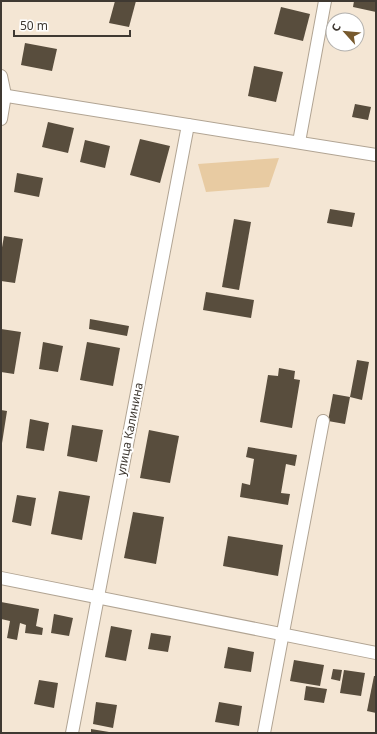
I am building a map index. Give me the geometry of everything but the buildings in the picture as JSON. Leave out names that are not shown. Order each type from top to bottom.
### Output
[{"type":"street","points":[[299,142],[325,1]]},
{"type":"street","points":[[1,76],[3,95],[1,118]]},
{"type":"street","points":[[3,95],[376,155]]},
{"type":"street","name":"улица Калинина","points":[[72,733],[188,125]]},
{"type":"street","points":[[264,733],[323,422]]},
{"type":"street","points":[[1,578],[376,653]]},
{"type":"shaded area","points":[[279,158],[269,187],[206,192],[198,164]]}]
